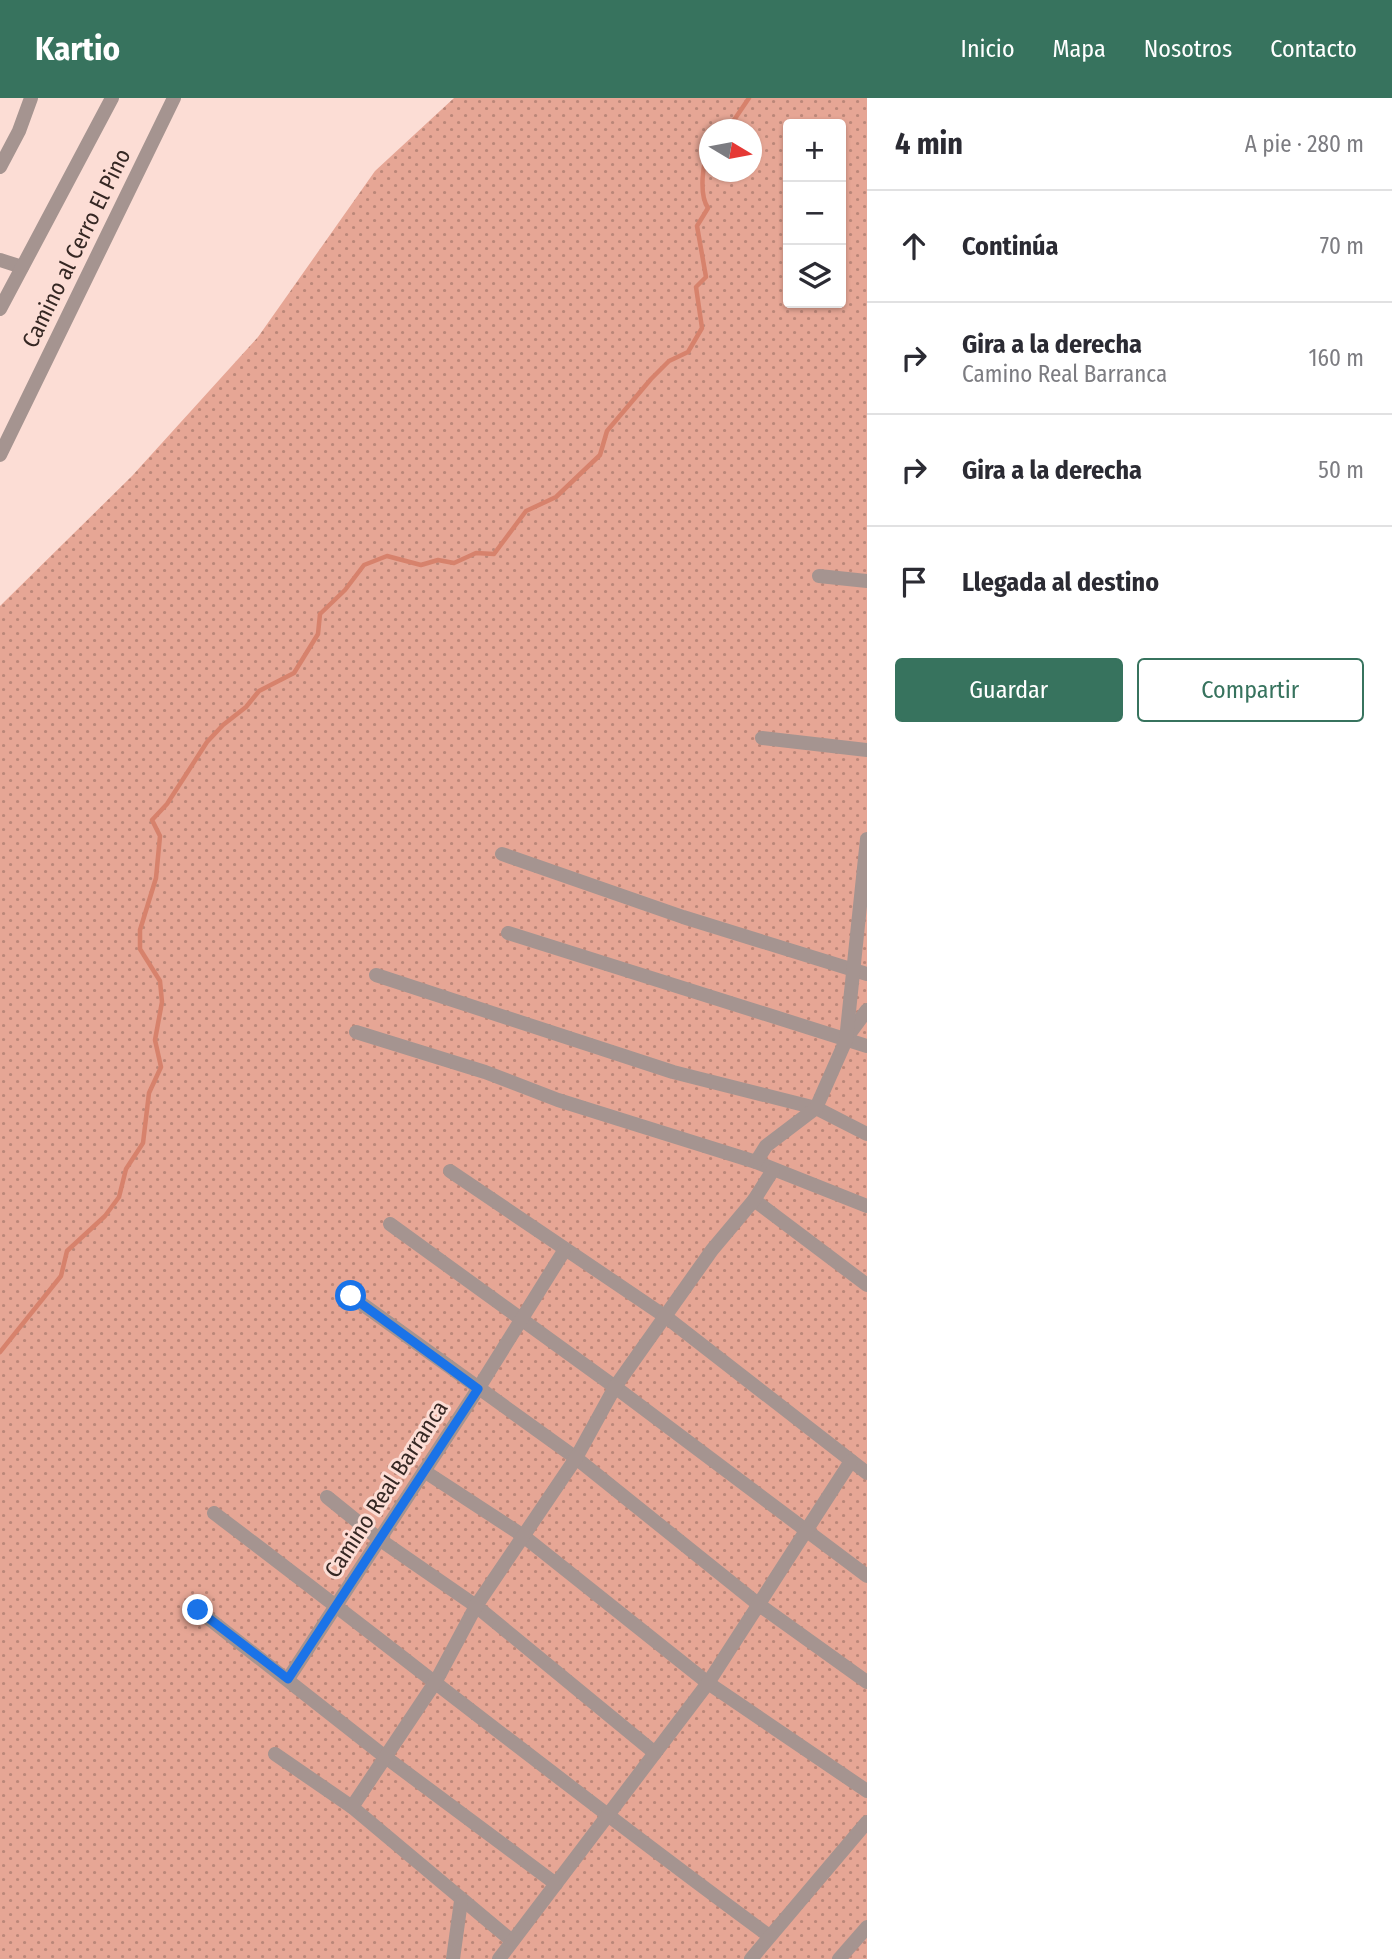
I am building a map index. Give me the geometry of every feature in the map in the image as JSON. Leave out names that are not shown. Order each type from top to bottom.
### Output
[{"type":"street","points":[[0,167],[32,98]]},
{"type":"street","points":[[0,309],[112,98]]},
{"type":"street","name":"Camino al Cerro El Pino","points":[[0,455],[174,98]]},
{"type":"street","points":[[0,260],[22,267]]},
{"type":"street","points":[[819,576],[867,581]]},
{"type":"street","points":[[762,738],[867,750]]},
{"type":"street","points":[[846,1040],[860,972],[867,839]]},
{"type":"street","points":[[502,854],[860,972]]},
{"type":"street","points":[[508,933],[867,1046]]},
{"type":"street","points":[[376,975],[673,1072],[816,1108],[867,1134]]},
{"type":"street","points":[[757,1163],[766,1146],[816,1108],[846,1040],[867,1010]]},
{"type":"street","points":[[356,1032],[757,1163],[867,1206]]},
{"type":"street","points":[[352,1807],[436,1681],[476,1606],[576,1458],[615,1387],[712,1250],[754,1200],[773,1170]]},
{"type":"street","points":[[450,1171],[564,1251],[666,1317],[867,1473]]},
{"type":"street","points":[[754,1200],[867,1285]]},
{"type":"street","points":[[390,1224],[522,1318],[867,1576]]},
{"type":"street","name":"Camino Real Barranca","points":[[288,1679],[478,1389],[564,1251]]},
{"type":"street","points":[[351,1296],[576,1458],[758,1604],[867,1682]]},
{"type":"street","points":[[499,1959],[708,1683],[851,1461]]},
{"type":"street","points":[[424,1471],[522,1535],[708,1683],[867,1791]]},
{"type":"street","points":[[327,1497],[379,1539],[476,1606],[655,1753]]},
{"type":"street","points":[[214,1513],[436,1681],[606,1817],[768,1935]]},
{"type":"street","points":[[198,1610],[384,1756],[556,1884]]},
{"type":"street","points":[[275,1754],[352,1807],[512,1941]]},
{"type":"street","points":[[751,1959],[768,1935],[867,1822]]},
{"type":"street","points":[[453,1959],[461,1901]]},
{"type":"street","points":[[839,1959],[867,1927]]},
{"type":"shaded area","points":[[454,98],[867,98],[867,1959],[0,1959],[0,606],[132,476],[258,337],[375,171]]},
{"type":"waterway","points":[[735,119],[749,98]]},
{"type":"waterway","points":[[0,1352],[61,1276],[67,1251],[105,1216],[119,1197],[126,1169],[143,1143],[149,1093],[161,1067],[155,1040],[162,1002],[160,981],[140,949],[140,930],[156,878],[160,836],[152,820],[167,804],[207,742],[223,725],[246,707],[259,691],[294,673],[318,634],[320,614],[345,590],[364,565],[387,556],[421,565],[438,560],[454,563],[476,553],[494,554],[526,511],[556,497],[600,455],[607,431],[669,361],[688,352],[702,328],[696,287],[706,277],[697,226],[708,208],[703,195],[703,182]]},
{"type":"route","points":[[198,1610],[288,1679],[478,1389],[351,1296]]}]
